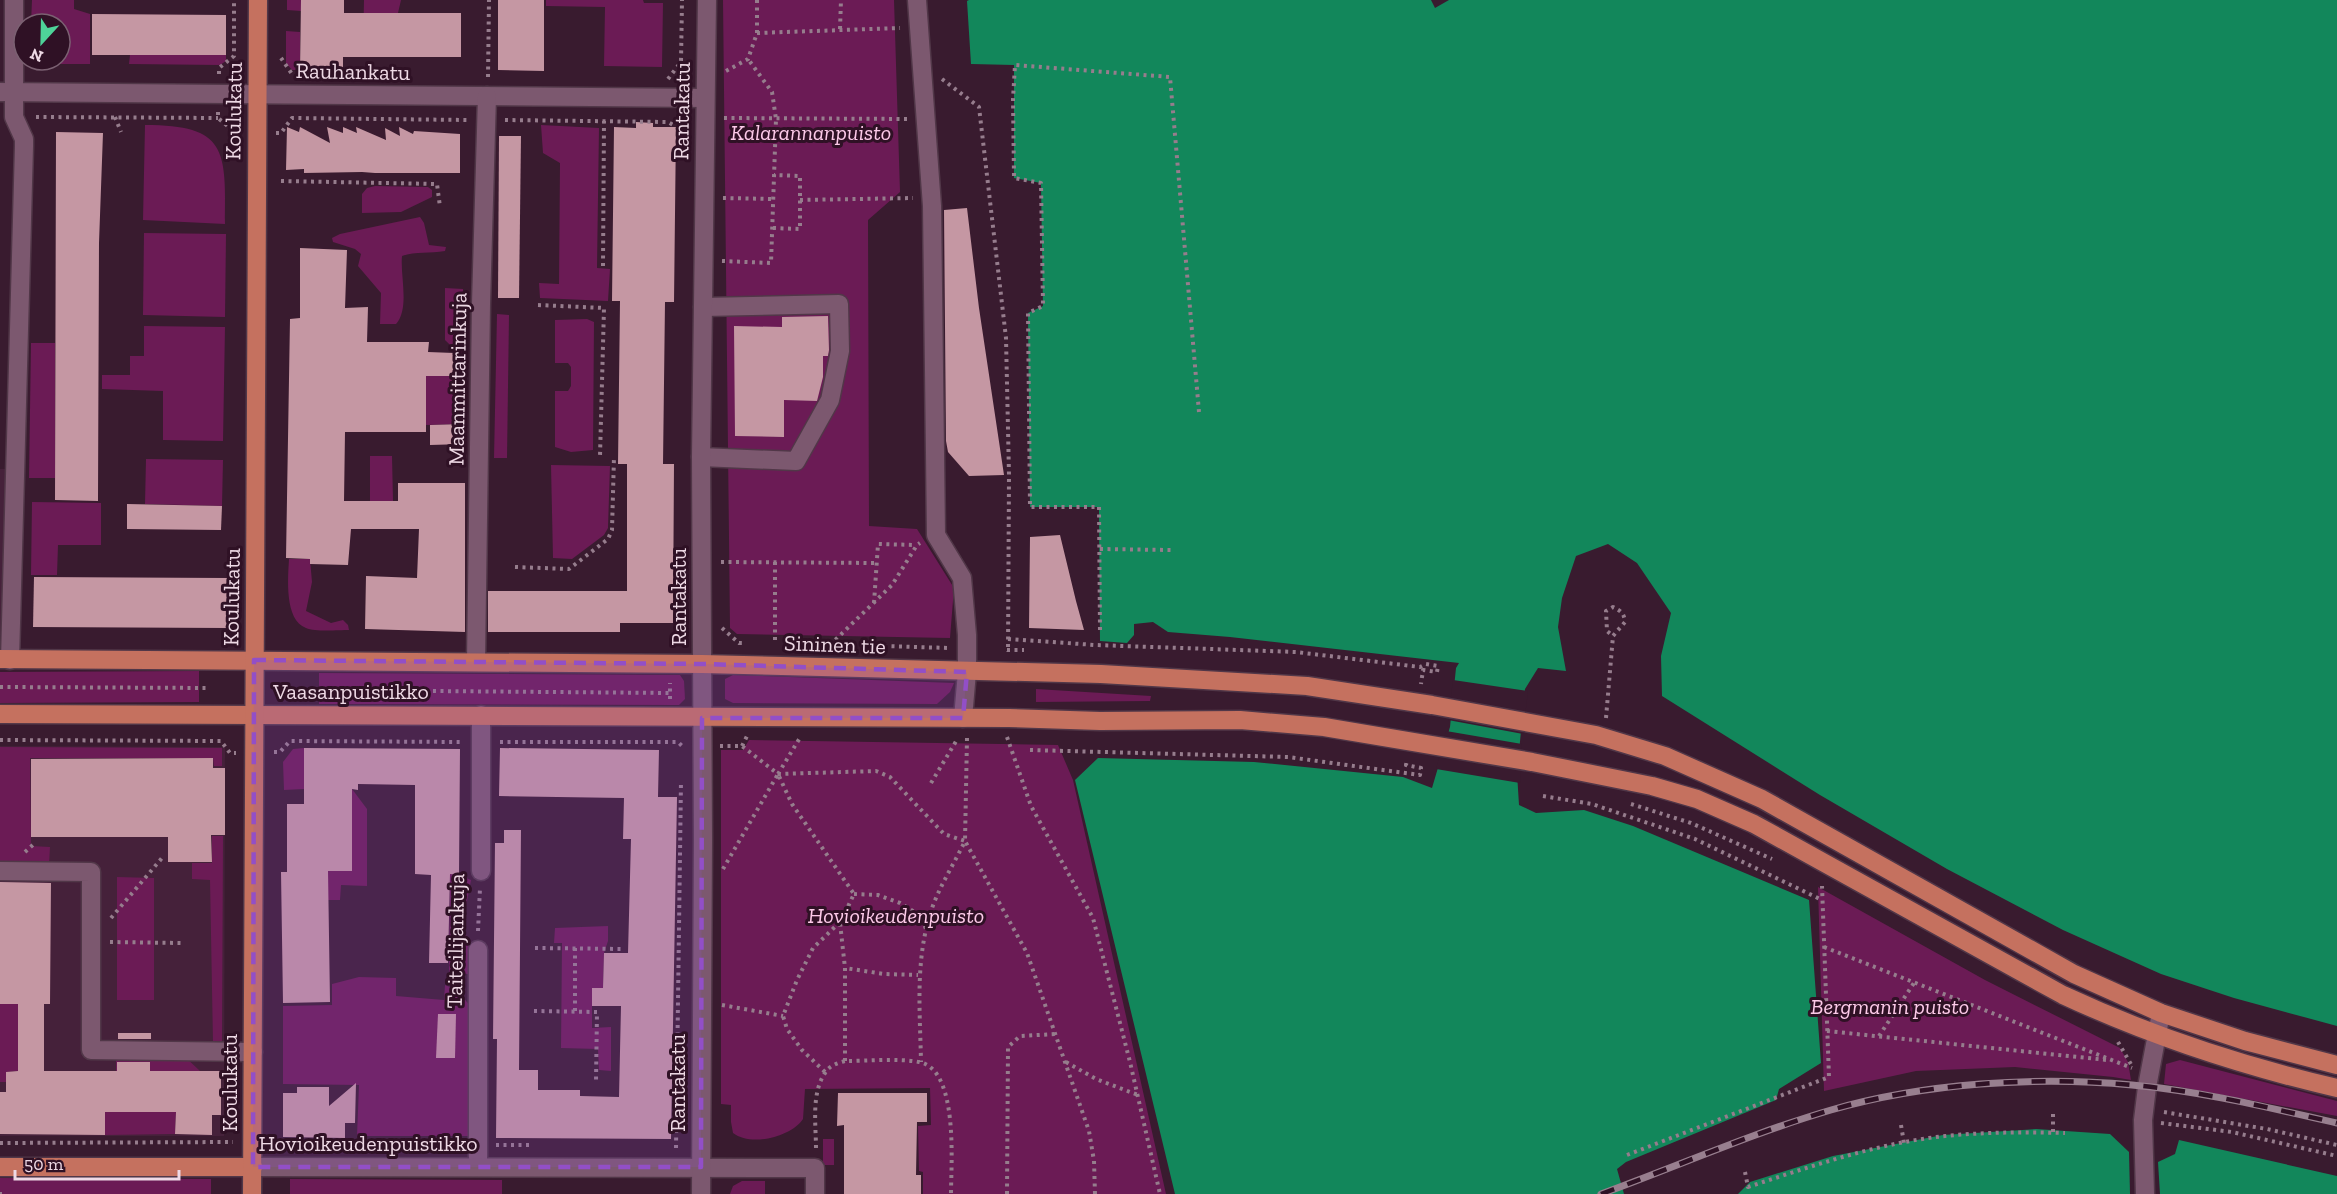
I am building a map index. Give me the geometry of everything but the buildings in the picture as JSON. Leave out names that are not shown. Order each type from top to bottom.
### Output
[{"type":"main road","name":"Koulukatu","points":[[252,1194],[258,0]]},
{"type":"main road","name":"Vaasanpuistikko","points":[[4,659],[702,664]]},
{"type":"main road","name":"Sininen tie","points":[[702,664],[1101,674],[1307,686],[1432,705],[1596,735],[1665,756],[1762,799],[2022,947],[2074,974],[2161,1013]]},
{"type":"main road","name":"Vaasanpuistikko","points":[[1,714],[702,718]]},
{"type":"main road","points":[[702,718],[1240,720],[1324,727],[1532,762],[1652,786],[1696,799],[1775,835],[2063,995],[2156,1036],[2220,1057],[2337,1088]]},
{"type":"main road","points":[[2161,1013],[2245,1041],[2337,1065]]},
{"type":"main road","name":"Hovioikeudenpuistikko","points":[[0,1167],[253,1167]]},
{"type":"street","points":[[4,659],[24,146],[24,140],[7,92],[14,0]]},
{"type":"street","name":"Rantakatu","points":[[701,1194],[701,457],[707,0]]},
{"type":"street","points":[[917,0],[932,198],[936,535],[962,578],[967,635],[963,718]]},
{"type":"street","name":"Rauhankatu","points":[[7,92],[705,98]]},
{"type":"street","name":"Maanmittarinkuja","points":[[476,662],[481,304],[487,96]]},
{"type":"street","points":[[701,457],[796,461],[830,400],[840,351],[839,304],[703,307]]},
{"type":"street","name":"Taiteilijankuja","points":[[481,715],[481,871]]},
{"type":"street","points":[[0,871],[91,872],[91,1050],[253,1052]]},
{"type":"street","name":"Taiteilijankuja","points":[[478,950],[478,1167]]},
{"type":"street","points":[[2145,1194],[2144,1114],[2161,1013]]},
{"type":"street","name":"Hovioikeudenpuistikko","points":[[253,1167],[815,1168]]},
{"type":"street","points":[[815,1168],[815,1194]]},
{"type":"path","points":[[234,0],[234,56]]},
{"type":"path","points":[[488,77],[489,0]]},
{"type":"path","points":[[668,98],[668,80],[681,62],[682,0]]},
{"type":"path","points":[[721,74],[748,60],[757,33],[757,0]]},
{"type":"path","points":[[840,0],[840,29]]},
{"type":"path","points":[[757,33],[919,28]]},
{"type":"path","points":[[921,56],[948,85],[979,107],[1006,338],[1010,673]]},
{"type":"path","points":[[281,58],[292,74]]},
{"type":"path","points":[[703,260],[771,263],[776,119],[772,92],[748,60]]},
{"type":"path","points":[[1100,630],[1099,507],[1030,507],[1028,313],[1043,306],[1041,183],[1014,178],[1014,65],[1170,77],[1199,412]]},
{"type":"path","points":[[14,117],[218,118]]},
{"type":"path","points":[[115,117],[121,132]]},
{"type":"path","points":[[705,118],[926,119]]},
{"type":"path","points":[[603,266],[604,121]]},
{"type":"path","points":[[772,228],[800,229],[800,176],[774,175]]},
{"type":"path","points":[[281,181],[437,184],[440,207]]},
{"type":"path","points":[[704,198],[773,199]]},
{"type":"path","points":[[800,200],[932,198]]},
{"type":"path","points":[[538,305],[604,308],[600,456]]},
{"type":"path","points":[[515,567],[569,569],[608,539],[612,530],[614,457]]},
{"type":"path","points":[[874,603],[878,544],[917,545],[936,535]]},
{"type":"path","points":[[830,645],[892,585],[917,545]]},
{"type":"path","points":[[1100,549],[1171,550]]},
{"type":"path","points":[[702,561],[877,564]]},
{"type":"path","points":[[774,562],[775,644]]},
{"type":"path","points":[[1606,718],[1613,636],[1625,622],[1620,610],[1613,607],[1606,611],[1605,621],[1607,631],[1613,636]]},
{"type":"path","points":[[671,640],[679,625]]},
{"type":"path","points":[[1008,639],[1095,645],[1296,652],[1420,667],[1426,664],[1438,666],[1437,672],[1423,670],[1421,686]]},
{"type":"path","points":[[4,659],[1,740],[221,741],[230,753]]},
{"type":"path","points":[[2,687],[210,688]]},
{"type":"path","points":[[313,690],[670,693]]},
{"type":"path","points":[[1009,718],[1007,739],[1031,806],[1093,918],[1138,1095],[1160,1194]]},
{"type":"path","points":[[718,877],[801,736]]},
{"type":"path","points":[[931,783],[958,738]]},
{"type":"path","points":[[921,1062],[918,975],[932,909],[965,841],[967,738]]},
{"type":"path","points":[[669,742],[678,742],[682,746],[681,758]]},
{"type":"path","points":[[742,746],[778,774],[792,804],[854,894]]},
{"type":"path","points":[[1030,750],[1288,758],[1420,774],[1421,768],[1406,765],[1407,760]]},
{"type":"path","points":[[681,770],[676,1147],[701,1147]]},
{"type":"path","points":[[778,774],[876,771],[890,777],[944,834],[965,841],[1027,953],[1089,1131],[1094,1161],[1095,1194]]},
{"type":"path","points":[[1543,796],[1592,804],[1695,839],[1823,900]]},
{"type":"path","points":[[1630,803],[1691,823],[1776,861]]},
{"type":"path","points":[[91,942],[162,858]]},
{"type":"path","name":"Taiteilijankuja","points":[[478,950],[481,871]]},
{"type":"path","points":[[1813,881],[1832,891]]},
{"type":"path","points":[[1627,1155],[1829,1077],[1822,886]]},
{"type":"path","points":[[825,1072],[802,1050],[787,1029],[783,1016],[813,948],[840,923],[854,894]]},
{"type":"path","points":[[854,894],[878,895],[900,903],[921,916],[926,929]]},
{"type":"path","points":[[840,923],[845,968],[844,1060]]},
{"type":"path","points":[[91,942],[181,943]]},
{"type":"path","points":[[1824,947],[2133,1069]]},
{"type":"path","points":[[535,948],[624,950]]},
{"type":"path","points":[[575,948],[575,1012]]},
{"type":"path","points":[[845,968],[884,974],[918,975]]},
{"type":"path","points":[[1879,1036],[1914,983]]},
{"type":"path","points":[[718,1004],[783,1016]]},
{"type":"path","points":[[534,1011],[597,1012],[596,1081]]},
{"type":"path","points":[[1827,1031],[2112,1060]]},
{"type":"path","points":[[1007,1194],[1008,1047],[1020,1036],[1056,1034]]},
{"type":"path","points":[[2112,1039],[2120,1044],[2133,1069],[2133,1077]]},
{"type":"path","points":[[815,1168],[817,1097],[825,1072],[834,1064],[844,1060],[921,1062],[935,1071],[945,1090],[951,1111],[951,1194]]},
{"type":"path","points":[[1065,1061],[1096,1079],[1138,1095]]},
{"type":"path","points":[[2053,1112],[2053,1132]]},
{"type":"path","points":[[2144,1114],[2266,1129],[2337,1144]]},
{"type":"path","points":[[2144,1114],[2337,1156]]},
{"type":"path","points":[[1901,1125],[1904,1143]]},
{"type":"path","points":[[1745,1172],[1748,1187],[1830,1160],[1944,1136],[2065,1132]]},
{"type":"path","points":[[0,1143],[253,1142],[536,1146]]},
{"type":"highlighted area","points":[[254,660],[702,664],[967,672],[963,718],[702,718],[701,1167],[253,1167]]},
{"type":"shaded area","points":[[1431,0],[1435,8],[1449,0],[2337,0],[2337,1026],[2234,998],[2161,974],[2063,930],[1947,869],[1820,795],[1662,696],[1661,656],[1671,613],[1637,563],[1608,544],[1576,556],[1562,598],[1558,627],[1566,671],[1538,668],[1525,689],[1517,773],[1519,805],[1536,813],[1584,810],[1633,826],[1809,900],[1821,1063],[1779,1089],[1776,1100],[1626,1162],[1617,1169],[1624,1194],[1175,1194],[1075,780],[1098,758],[1254,762],[1403,777],[1432,788],[1450,727],[1456,668],[1459,663],[1168,632],[1153,622],[1134,624],[1134,635],[1127,643],[1100,641],[1099,507],[1030,507],[1028,313],[1043,306],[1041,183],[1014,178],[1014,65],[971,64],[967,1]]},
{"type":"shaded area","points":[[0,469],[15,469],[10,635],[0,635]]},
{"type":"shaded area","points":[[0,746],[225,747],[224,1136],[0,1136]]},
{"type":"shaded area","points":[[2036,1129],[2110,1134],[2129,1152],[2130,1194],[1738,1194],[1750,1182],[1833,1156],[1943,1135]]},
{"type":"shaded area","points":[[2179,1140],[2337,1176],[2337,1194],[2160,1194],[2158,1162],[2175,1154]]},
{"type":"green space","points":[[32,0],[74,0],[74,9],[90,14],[90,64],[72,64],[72,12],[32,12]]},
{"type":"green space","points":[[287,0],[301,0],[301,11],[287,10]]},
{"type":"green space","points":[[364,0],[401,0],[398,13],[363,50]]},
{"type":"green space","points":[[546,0],[643,0],[644,3],[663,3],[662,67],[604,66],[605,7],[546,6]]},
{"type":"green space","name":"Kalarannanpuisto","points":[[723,0],[894,0],[900,192],[868,220],[869,526],[917,529],[954,588],[950,638],[737,634],[730,628]]},
{"type":"green space","points":[[286,31],[300,32],[300,70],[292,70],[286,63]]},
{"type":"green space","points":[[130,55],[226,55],[226,61],[220,65],[129,64]]},
{"type":"green space","points":[[145,125],[172,126],[192,130],[207,137],[216,147],[222,160],[224,177],[225,224],[143,220]]},
{"type":"green space","points":[[541,125],[599,128],[597,268],[610,269],[608,301],[540,298],[539,283],[559,284],[560,163],[543,153]]},
{"type":"green space","points":[[375,186],[428,187],[432,190],[432,197],[401,212],[362,213],[362,194],[367,188]]},
{"type":"green space","points":[[420,217],[424,223],[429,245],[446,247],[445,251],[402,256],[403,309],[396,324],[380,324],[381,293],[358,266],[361,254],[355,249],[333,242],[332,238],[340,234]]},
{"type":"green space","points":[[144,233],[226,234],[225,317],[143,315]]},
{"type":"green space","points":[[445,288],[463,289],[463,424],[426,425],[426,391],[345,391],[417,373],[454,376],[453,352],[445,340]]},
{"type":"green space","points":[[497,314],[509,315],[507,458],[494,458]]},
{"type":"green space","points":[[587,319],[594,322],[593,450],[571,452],[555,447],[555,391],[568,391],[571,386],[571,367],[568,363],[555,363],[555,320]]},
{"type":"green space","points":[[144,326],[225,327],[223,441],[163,440],[163,391],[102,389],[102,375],[130,375],[130,356],[144,356]]},
{"type":"green space","points":[[31,343],[55,343],[55,478],[29,478]]},
{"type":"green space","points":[[370,456],[392,456],[393,501],[370,502]]},
{"type":"green space","points":[[146,459],[223,460],[222,506],[145,504]]},
{"type":"green space","points":[[551,465],[610,466],[608,528],[604,535],[572,559],[553,558]]},
{"type":"green space","points":[[32,502],[101,503],[101,545],[58,545],[57,575],[31,575]]},
{"type":"green space","points":[[289,559],[310,559],[312,582],[306,611],[331,623],[343,620],[349,630],[315,630],[299,623],[294,616],[289,597]]},
{"type":"green space","points":[[199,671],[199,702],[0,703],[0,672]]},
{"type":"green space","points":[[319,673],[680,675],[684,681],[685,699],[679,705],[319,704]]},
{"type":"green space","points":[[733,675],[954,683],[950,692],[937,704],[733,703],[725,699],[725,679]]},
{"type":"green space","points":[[1036,689],[1151,696],[1150,701],[1036,702]]},
{"type":"green space","name":"Hovioikeudenpuisto","points":[[749,740],[1058,745],[1073,780],[1166,1194],[923,1194],[923,1172],[919,1171],[918,1126],[931,1125],[930,1088],[805,1089],[803,1119],[790,1131],[760,1139],[741,1137],[733,1133],[731,1105],[721,1104],[721,750],[743,750]]},
{"type":"green space","points":[[0,747],[222,748],[222,766],[214,766],[213,758],[30,758],[31,846],[50,847],[49,865],[0,864]]},
{"type":"green space","points":[[304,748],[304,789],[284,790],[283,762],[293,749]]},
{"type":"green space","points":[[352,789],[367,809],[367,886],[341,885],[340,900],[328,900],[328,871],[351,871]]},
{"type":"green space","points":[[212,836],[223,836],[222,1043],[213,1043],[210,880],[192,879],[192,863],[212,863]]},
{"type":"green space","points":[[450,874],[471,880],[463,922],[471,955],[468,974],[449,972]]},
{"type":"green space","points":[[117,877],[154,878],[154,1000],[117,1000]]},
{"type":"green space","name":"Bergmanin puisto","points":[[1818,887],[1985,980],[2120,1048],[2128,1062],[2131,1080],[2015,1067],[1916,1071],[1824,1091]]},
{"type":"green space","points":[[608,926],[608,941],[604,953],[603,988],[592,988],[592,1028],[611,1027],[611,1071],[599,1070],[598,1049],[561,1048],[562,943],[554,943],[555,928]]},
{"type":"green space","points":[[359,977],[396,978],[396,996],[444,1000],[445,985],[457,990],[471,1007],[469,1136],[357,1136],[359,1085],[283,1084],[283,1006],[332,1005],[332,984]]},
{"type":"green space","points":[[0,1004],[18,1004],[18,1071],[7,1072],[6,1082],[0,1082]]},
{"type":"green space","points":[[116,1055],[183,1055],[200,1071],[116,1071]]},
{"type":"green space","points":[[2180,1060],[2337,1101],[2337,1116],[2164,1084],[2166,1064]]},
{"type":"green space","points":[[105,1112],[176,1112],[175,1134],[105,1135]]},
{"type":"green space","points":[[823,1139],[834,1139],[834,1165],[823,1165]]},
{"type":"green space","points":[[0,1178],[211,1179],[211,1194],[0,1194]]},
{"type":"green space","points":[[290,1179],[502,1180],[502,1194],[290,1194]]},
{"type":"green space","points":[[742,1181],[765,1181],[765,1194],[730,1194],[733,1186]]},
{"type":"pier","points":[[1453,680],[1528,691],[1523,734],[1448,720]]},
{"type":"pier","points":[[1446,731],[1522,744],[1520,783],[1436,769]]},
{"type":"railway","points":[[1601,1194],[1744,1139],[1831,1110],[1904,1093],[1980,1084],[2058,1081],[2132,1085],[2184,1091],[2337,1123]]}]
